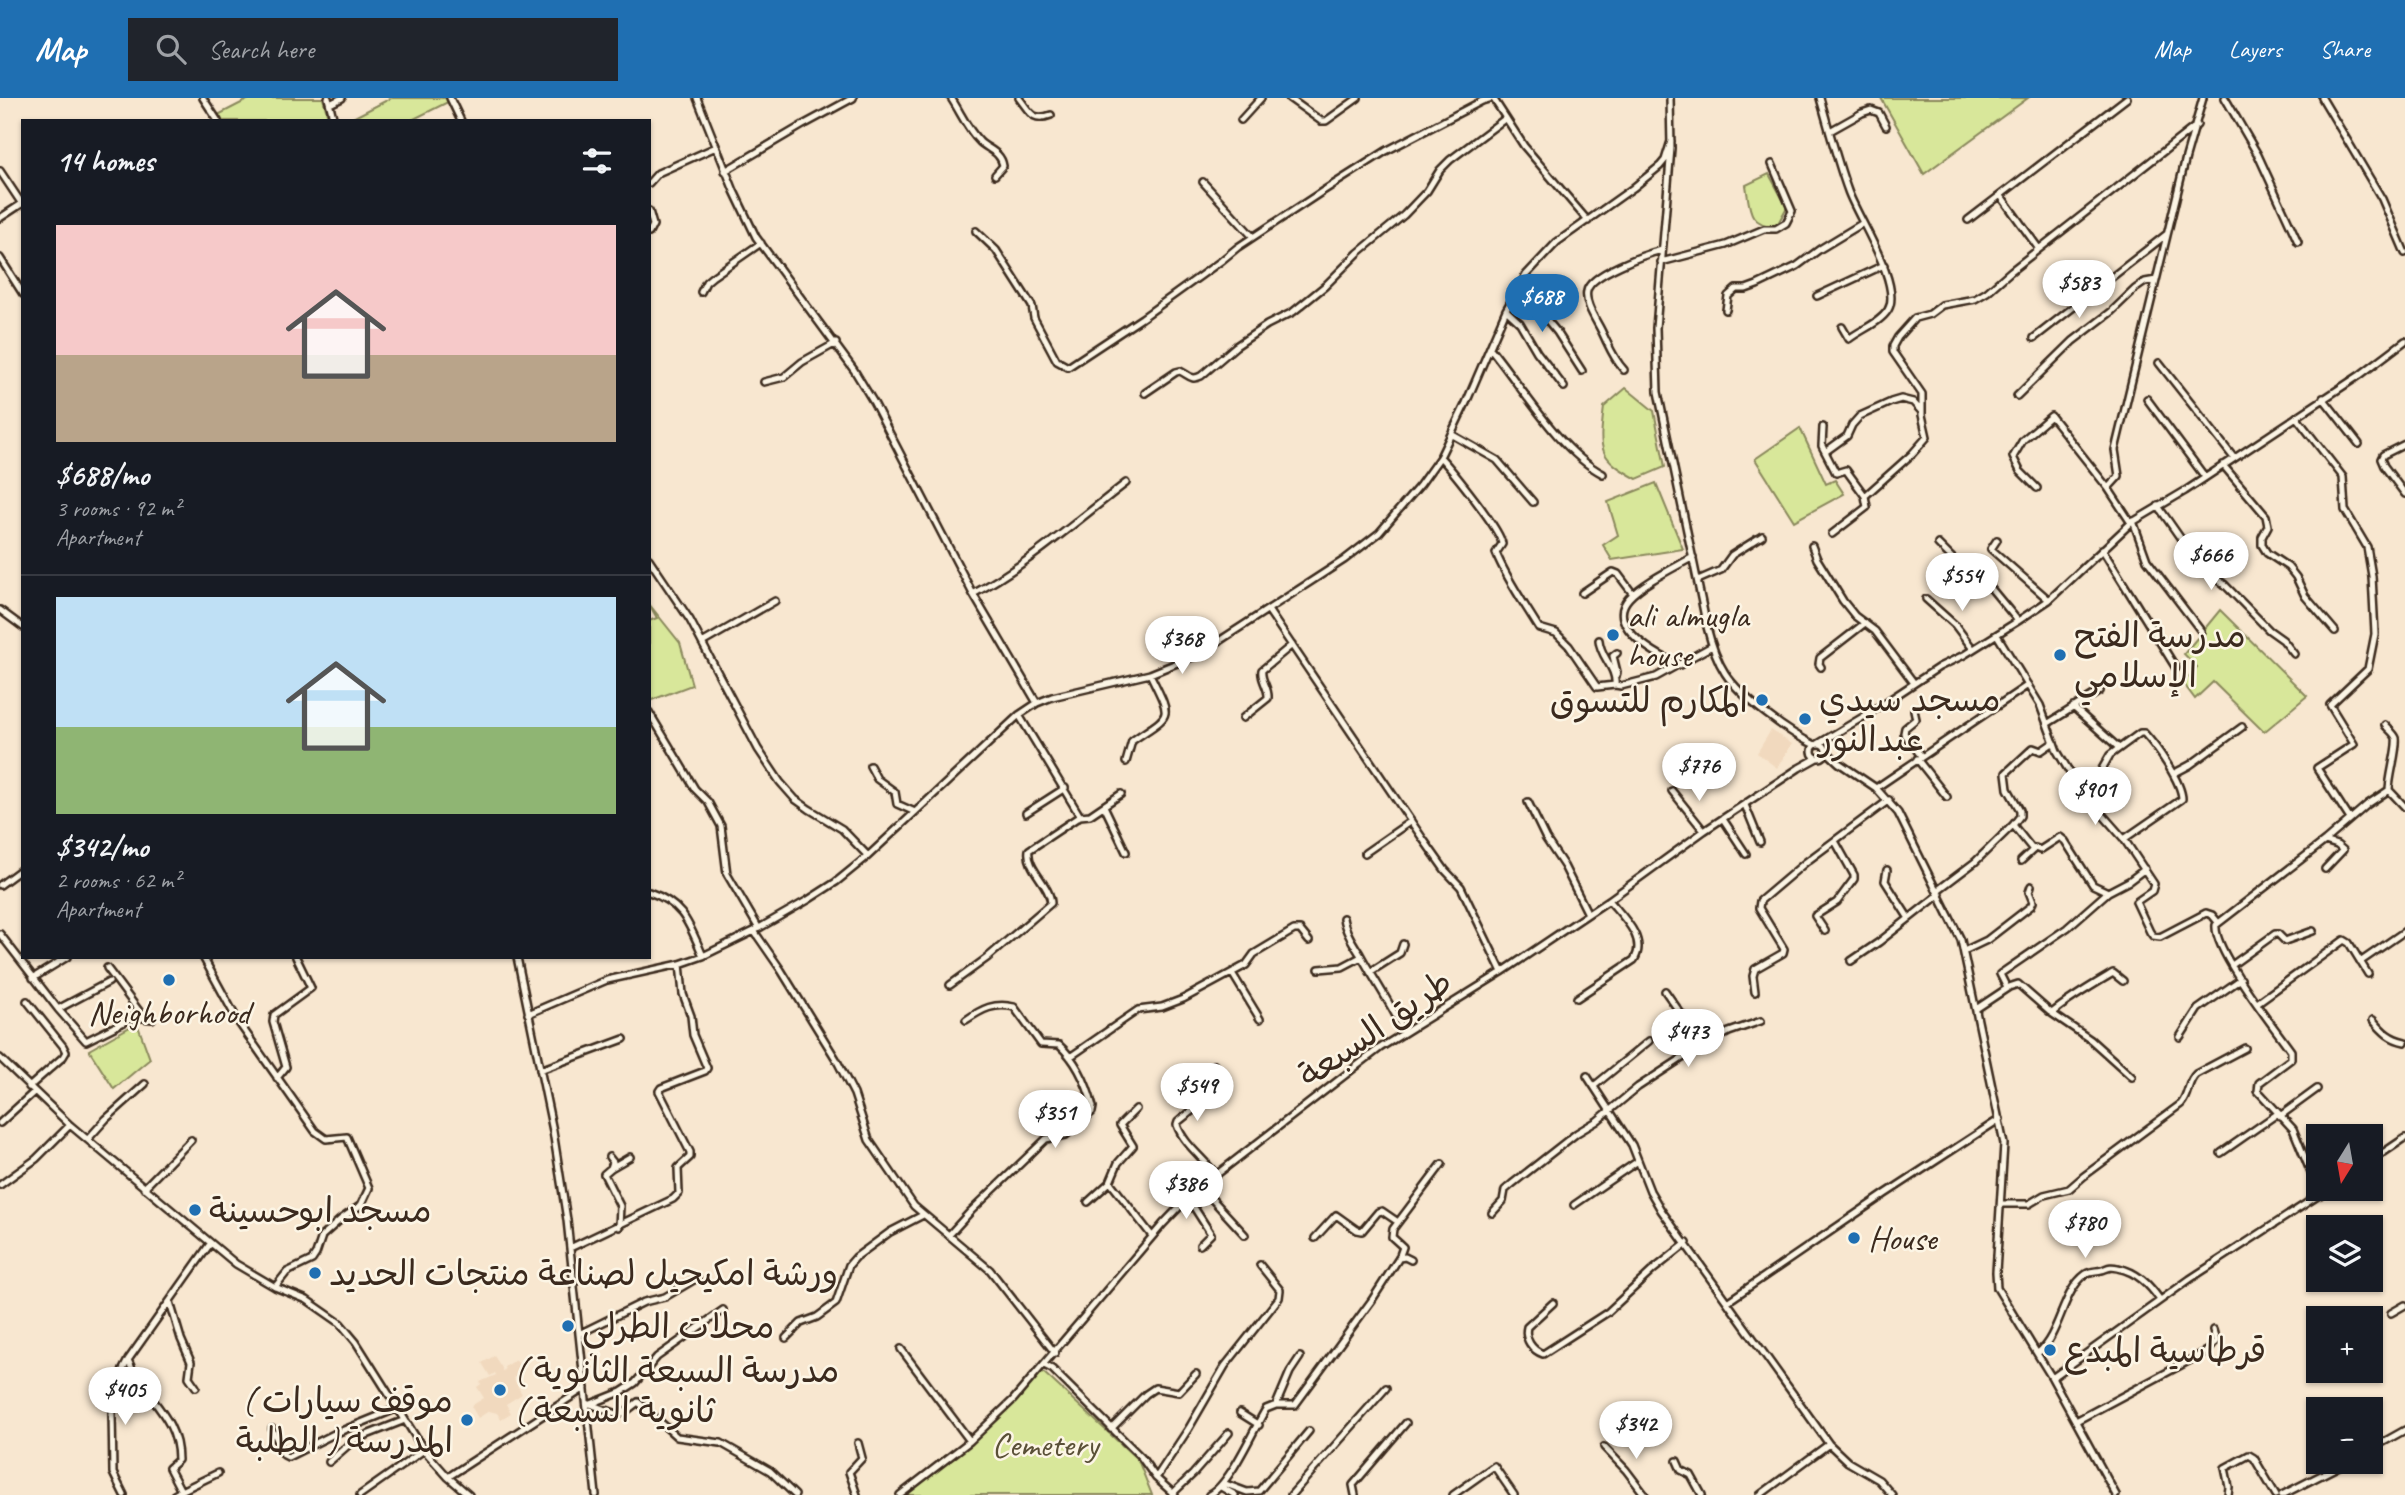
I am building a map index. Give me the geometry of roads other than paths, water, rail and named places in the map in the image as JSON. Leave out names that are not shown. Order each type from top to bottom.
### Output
[{"type":"street","points":[[203,98],[217,119]]},
{"type":"street","points":[[334,119],[329,101],[342,98]]},
{"type":"street","points":[[450,98],[460,119]]},
{"type":"street","points":[[697,98],[746,217],[761,243],[836,343],[874,403],[973,594],[1037,703]]},
{"type":"street","points":[[726,171],[853,98]]},
{"type":"street","points":[[951,98],[970,130],[984,145],[1001,157],[1003,166],[995,176]]},
{"type":"street","points":[[1019,98],[1034,117],[1051,116]]},
{"type":"street","points":[[1241,120],[1261,98]]},
{"type":"street","points":[[1289,98],[1321,121],[1326,121],[1358,98]]},
{"type":"street","points":[[976,230],[996,250],[1032,306],[1034,318],[1057,361],[1068,367],[1142,318],[1253,237],[1386,151],[1482,101],[1493,98],[1524,146],[1588,221]]},
{"type":"street","points":[[1670,98],[1671,141],[1655,342],[1658,392],[1718,662],[1748,699],[1803,739],[1822,744],[1839,763],[1889,800],[1905,824],[1939,892],[1964,951],[2004,1144],[1997,1288],[2038,1353],[2116,1495]]},
{"type":"street","points":[[1820,98],[1847,188],[1884,265],[1890,292],[1890,305],[1886,313],[1849,339],[1842,327]]},
{"type":"street","points":[[1969,220],[2127,98]]},
{"type":"street","points":[[2108,488],[2119,476],[2115,450],[2186,157],[2203,98]]},
{"type":"street","points":[[2225,98],[2258,155],[2298,243]]},
{"type":"street","points":[[2322,98],[2382,199],[2405,253]]},
{"type":"street","points":[[1830,131],[1869,110],[1880,113],[1886,126]]},
{"type":"street","points":[[1146,393],[1176,372],[1180,371],[1196,379],[1236,346],[1267,325],[1293,312],[1404,215],[1427,191],[1450,160],[1506,117]]},
{"type":"street","points":[[1865,496],[1928,436],[1922,412],[1922,394],[1893,352],[1898,337],[1917,316],[1930,314],[1942,305],[1975,299],[1987,292],[2196,125]]},
{"type":"street","points":[[528,1014],[607,980],[680,964],[703,956],[756,929],[836,882],[868,856],[1019,715],[1037,703],[1052,696],[1150,674],[1199,654],[1344,560],[1379,533],[1401,509],[1440,457],[1506,310],[1530,269],[1549,249],[1633,188],[1663,162],[1671,141]]},
{"type":"street","points":[[651,181],[658,173],[716,146]]},
{"type":"street","points":[[1661,262],[1726,245],[1760,230],[1776,229],[1786,223],[1792,211],[1791,203],[1772,164]]},
{"type":"street","points":[[0,171],[21,202]]},
{"type":"street","points":[[1203,182],[1253,237]]},
{"type":"street","points":[[2001,196],[2039,249]]},
{"type":"street","points":[[0,218],[21,205]]},
{"type":"street","points":[[1726,310],[1728,296],[1737,289],[1757,285],[1795,267],[1863,223]]},
{"type":"street","points":[[2034,338],[2167,234]]},
{"type":"street","points":[[701,292],[712,276],[761,243]]},
{"type":"street","points":[[1624,370],[1611,353],[1589,303],[1587,292],[1590,285],[1603,275],[1662,250]]},
{"type":"street","points":[[0,258],[21,291]]},
{"type":"street","points":[[1817,296],[1884,265]]},
{"type":"street","points":[[2017,396],[2073,341],[2111,312],[2135,289],[2150,280],[2156,280]]},
{"type":"street","points":[[1519,286],[1558,332],[1582,371]]},
{"type":"street","points":[[1506,310],[1520,323],[1564,387]]},
{"type":"street","points":[[1799,768],[1817,744],[1939,667],[1997,635],[2049,600],[2132,522],[2185,491],[2360,375],[2405,341]]},
{"type":"street","points":[[764,382],[784,377],[802,362],[836,343]]},
{"type":"street","points":[[1490,348],[1555,432],[1589,465],[1604,474]]},
{"type":"street","points":[[2159,363],[2234,458]]},
{"type":"street","points":[[2323,398],[2359,444]]},
{"type":"street","points":[[1825,452],[1847,436],[1860,416],[1891,402],[1901,399],[1913,402],[1922,412]]},
{"type":"street","points":[[2147,399],[2205,477]]},
{"type":"street","points":[[2037,488],[2020,471],[2013,457],[2023,440],[2051,416],[2132,522],[2147,560],[2201,631]]},
{"type":"street","points":[[2296,416],[2343,477],[2345,510],[2367,547],[2372,576],[2375,634],[2368,669],[2330,705],[2354,744],[2317,768],[2350,819]]},
{"type":"street","points":[[1824,427],[1822,444],[1836,473],[1846,470],[1865,496],[1867,507],[1832,534]]},
{"type":"street","points":[[1451,434],[1497,460],[1533,502]]},
{"type":"street","points":[[2405,444],[2383,455],[2381,459],[2405,494]]},
{"type":"street","points":[[1440,457],[1500,535],[1502,544],[1496,553],[1506,576],[1539,628],[1556,633],[1569,646],[1597,687],[1646,680],[1713,646]]},
{"type":"street","points":[[2223,465],[2266,516],[2268,526],[2262,537],[2262,545],[2267,553],[2288,567],[2305,596],[2335,631]]},
{"type":"street","points":[[973,594],[1008,575],[1055,541],[1069,526],[1126,483]]},
{"type":"street","points":[[2158,506],[2188,549],[2211,575],[2283,640],[2294,654]]},
{"type":"street","points":[[1698,580],[1721,570],[1731,555],[1762,536]]},
{"type":"street","points":[[1997,540],[1991,549],[2049,600]]},
{"type":"street","points":[[1938,544],[1953,560],[1980,575],[2018,621]]},
{"type":"street","points":[[1812,546],[1833,586],[1855,616],[1875,631],[1914,683]]},
{"type":"street","points":[[2102,549],[2176,668]]},
{"type":"street","points":[[1680,665],[1662,658],[1641,643],[1629,628],[1623,612],[1625,604],[1633,594],[1693,557]]},
{"type":"street","points":[[651,562],[690,620],[758,749],[780,782],[802,804],[842,829],[868,856]]},
{"type":"street","points":[[1582,593],[1614,572],[1633,594]]},
{"type":"street","points":[[1926,599],[1955,625],[1973,649]]},
{"type":"street","points":[[702,643],[775,601]]},
{"type":"street","points":[[0,610],[21,626]]},
{"type":"street","points":[[1268,610],[1445,870],[1461,887],[1502,972]]},
{"type":"street","points":[[1821,667],[1820,658],[1865,623]]},
{"type":"street","points":[[1997,635],[2028,685],[2079,788],[2124,839],[2145,869],[2154,888],[2138,900],[2137,906],[2153,936],[2160,937],[2206,914],[2212,915],[2217,921]]},
{"type":"street","points":[[1599,640],[1602,653],[1616,676]]},
{"type":"street","points":[[1243,718],[1268,698],[1262,670],[1292,645]]},
{"type":"street","points":[[1615,685],[1618,671],[1613,656],[1617,653]]},
{"type":"street","points":[[1126,762],[1132,741],[1161,723],[1165,717],[1166,707],[1150,674]]},
{"type":"street","points":[[1875,788],[2028,685]]},
{"type":"street","points":[[2047,724],[2100,691]]},
{"type":"street","points":[[2073,707],[2119,748]]},
{"type":"street","points":[[1914,710],[1916,719],[1905,727],[1904,733],[1947,797]]},
{"type":"street","points":[[651,715],[695,789],[708,802],[721,827],[727,874],[756,929],[836,1059],[853,1094],[869,1140],[923,1215],[990,1270],[1055,1353]]},
{"type":"street","points":[[1019,715],[1080,816]]},
{"type":"street","points":[[2385,725],[2396,743],[2389,790],[2405,807]]},
{"type":"street","points":[[2173,774],[2242,727]]},
{"type":"street","points":[[2102,769],[2110,755],[2140,733],[2144,733],[2181,789],[2182,799],[2124,839]]},
{"type":"street","points":[[1799,768],[1823,757],[1834,735]]},
{"type":"street","points":[[1803,739],[1818,759],[1839,763]]},
{"type":"street","points":[[1851,961],[1880,942],[1975,862],[2013,825],[2021,813],[2008,789],[2006,773],[2034,748],[2041,751],[2054,742]]},
{"type":"street","points":[[870,766],[877,779],[895,792],[897,804],[915,812]]},
{"type":"street","name":"طريق السبعة","points":[[900,1495],[970,1441],[1013,1400],[1152,1236],[1201,1187],[1380,1048],[1502,972],[1799,768]]},
{"type":"street","points":[[1026,814],[1065,789]]},
{"type":"street","points":[[2306,1158],[2293,1129],[2261,1096],[2258,1087],[2259,1083],[2287,1063],[2293,1055],[2232,965],[2215,933],[2217,921],[2389,790]]},
{"type":"street","points":[[1672,791],[1704,831]]},
{"type":"street","points":[[950,985],[987,958],[1051,903],[1029,859],[1029,850],[1080,816],[1090,815],[1121,794]]},
{"type":"street","points":[[1755,992],[1755,969],[1783,953],[1784,949],[1759,908],[1759,902],[1889,800]]},
{"type":"street","points":[[1528,802],[1541,831],[1564,866],[1588,914]]},
{"type":"street","points":[[1745,805],[1760,842]]},
{"type":"street","points":[[1104,806],[1126,852]]},
{"type":"street","points":[[1723,820],[1746,854]]},
{"type":"street","points":[[1365,853],[1411,821]]},
{"type":"street","points":[[2013,825],[2033,850]]},
{"type":"street","points":[[2021,860],[2057,837],[2063,839],[2093,885],[2108,892]]},
{"type":"street","points":[[1825,931],[1815,915],[1837,902],[1854,879],[1835,841]]},
{"type":"street","points":[[2325,841],[2343,850],[2325,869]]},
{"type":"street","points":[[0,885],[21,869]]},
{"type":"street","points":[[2007,988],[2000,974],[2067,928],[2108,892],[2145,869]]},
{"type":"street","points":[[1887,870],[1885,881],[1908,918]]},
{"type":"street","points":[[1964,951],[1987,940],[2031,906],[2031,886]]},
{"type":"street","points":[[651,893],[679,908],[703,956]]},
{"type":"street","points":[[1577,998],[1637,956],[1639,943],[1636,934],[1609,900]]},
{"type":"street","points":[[1343,918],[1346,929],[1404,1032]]},
{"type":"street","points":[[1070,1057],[1138,1010],[1154,1009],[1177,1001],[1232,973],[1248,963],[1254,954],[1296,930],[1309,941]]},
{"type":"street","points":[[2232,965],[2275,934],[2285,941],[2313,931]]},
{"type":"street","points":[[2360,962],[2405,931]]},
{"type":"street","points":[[0,934],[86,1041],[134,1017],[152,1019]]},
{"type":"street","points":[[2257,1003],[2344,940],[2349,943],[2368,974]]},
{"type":"street","points":[[1370,972],[1400,953],[1403,944]]},
{"type":"street","points":[[1318,969],[1342,967],[1362,957]]},
{"type":"street","points":[[33,978],[65,959]]},
{"type":"street","points":[[204,959],[239,1023],[322,1138],[347,1137],[369,1188],[361,1205],[322,1236],[312,1260],[287,1272],[275,1287]]},
{"type":"street","points":[[277,1078],[286,1067],[273,1022],[274,1014],[311,988],[297,959]]},
{"type":"street","points":[[517,959],[553,1131],[589,1403],[596,1495]]},
{"type":"street","points":[[570,1248],[619,1227],[677,1197],[680,1188],[678,1168],[690,1157],[684,1138],[659,1094],[661,1088],[707,1068],[693,1035],[691,1016],[683,994],[680,964]]},
{"type":"street","points":[[107,968],[139,1011],[140,1017]]},
{"type":"street","points":[[1232,973],[1260,1019]]},
{"type":"street","points":[[2052,1013],[2069,999],[2113,973],[2123,981]]},
{"type":"street","points":[[2180,1037],[2198,1009],[2241,979]]},
{"type":"street","points":[[58,1009],[109,982]]},
{"type":"street","points":[[1976,1009],[2007,988],[2018,984],[2052,1013],[2091,1040],[2132,1077]]},
{"type":"street","points":[[1665,991],[1703,1045]]},
{"type":"street","points":[[27,1001],[66,1052],[29,1087]]},
{"type":"street","points":[[950,1235],[971,1211],[1046,1139],[1066,1135],[1092,1112],[1093,1107],[1070,1057],[1059,1045],[1041,1044],[1014,1007],[988,1007],[966,1020]]},
{"type":"street","points":[[2373,1020],[2384,1033],[2405,1042]]},
{"type":"street","points":[[1492,1213],[1511,1184],[1638,1087],[1703,1045],[1761,1021]]},
{"type":"street","points":[[540,1070],[624,1038]]},
{"type":"street","points":[[1594,1086],[1649,1041]]},
{"type":"street","points":[[2001,1204],[2029,1204],[2044,1195],[2075,1186],[2084,1176],[2181,1104],[2186,1099],[2191,1079],[2196,1074],[2245,1048]]},
{"type":"street","points":[[0,1058],[70,1125],[210,1244],[236,1264],[275,1287],[307,1300],[340,1323],[356,1342],[424,1450],[448,1478],[469,1495]]},
{"type":"street","points":[[1214,1065],[1209,1072],[1204,1100],[1177,1125],[1186,1142],[1216,1175]]},
{"type":"street","points":[[1587,1076],[1632,1144],[1655,1201],[1829,1444],[1848,1462],[1879,1480],[1892,1495]]},
{"type":"street","points":[[88,1139],[145,1084]]},
{"type":"street","points":[[2221,1153],[2317,1089]]},
{"type":"street","points":[[0,1123],[34,1092]]},
{"type":"street","points":[[1088,1202],[1110,1182],[1116,1167],[1133,1146],[1120,1125],[1136,1109]]},
{"type":"street","points":[[1727,1302],[2000,1119]]},
{"type":"street","points":[[0,1185],[36,1159],[70,1125]]},
{"type":"street","points":[[2384,1152],[2405,1138]]},
{"type":"street","points":[[144,1188],[191,1140]]},
{"type":"street","points":[[609,1157],[613,1162],[611,1168]]},
{"type":"street","points":[[619,1227],[620,1206],[604,1174],[630,1157]]},
{"type":"street","points":[[1574,1205],[1638,1161]]},
{"type":"street","points":[[1209,1495],[1222,1485],[1266,1409],[1276,1405],[1295,1405],[1372,1300],[1404,1247],[1391,1234],[1442,1164]]},
{"type":"street","points":[[1110,1182],[1152,1236]]},
{"type":"street","points":[[1201,1187],[1245,1235]]},
{"type":"street","points":[[1188,1198],[1210,1234],[1200,1245]]},
{"type":"street","points":[[2052,1378],[2160,1300],[2311,1201]]},
{"type":"street","points":[[1315,1238],[1335,1215],[1362,1231],[1382,1210],[1398,1222]]},
{"type":"street","points":[[786,1338],[802,1323],[817,1317],[836,1303],[849,1265],[856,1256],[890,1232],[923,1215]]},
{"type":"street","points":[[1553,1303],[1527,1327],[1525,1333],[1526,1339],[1537,1351],[1544,1354],[1608,1312],[1686,1243]]},
{"type":"street","points":[[124,1495],[113,1473],[111,1412],[115,1385],[128,1360],[210,1244]]},
{"type":"street","points":[[1399,1258],[1410,1260]]},
{"type":"street","points":[[1156,1478],[1189,1428],[1224,1366],[1279,1298],[1280,1290],[1260,1265]]},
{"type":"street","points":[[2038,1353],[2053,1332],[2075,1286],[2088,1273],[2112,1267],[2127,1270],[2150,1285],[2160,1300]]},
{"type":"street","points":[[579,1334],[645,1302],[665,1297],[697,1278]]},
{"type":"street","points":[[170,1302],[191,1362],[189,1377],[195,1387]]},
{"type":"street","points":[[2391,1313],[2405,1305]]},
{"type":"street","points":[[589,1403],[621,1392],[635,1383],[657,1357],[723,1310]]},
{"type":"street","points":[[2076,1421],[2209,1350],[2216,1341],[2213,1330]]},
{"type":"street","points":[[901,1349],[970,1441]]},
{"type":"street","points":[[1276,1405],[1290,1372],[1300,1357]]},
{"type":"street","points":[[128,1360],[141,1385],[173,1429],[178,1458],[169,1468],[181,1491]]},
{"type":"street","points":[[1044,1365],[1052,1369],[1141,1457],[1156,1478],[1174,1494],[1229,1433]]},
{"type":"street","points":[[1111,1429],[1146,1394],[1160,1387],[1179,1392],[1196,1374]]},
{"type":"street","points":[[448,1478],[585,1388]]},
{"type":"street","points":[[1291,1495],[1385,1388]]},
{"type":"street","points":[[589,1403],[617,1414],[625,1412],[638,1402],[677,1437],[720,1443],[770,1471],[794,1495]]},
{"type":"street","points":[[272,1429],[284,1455],[288,1457],[334,1434],[398,1408]]},
{"type":"street","points":[[1240,1413],[1259,1425]]},
{"type":"street","points":[[329,1462],[354,1440],[405,1420]]},
{"type":"street","points":[[1355,1495],[1353,1485],[1405,1423]]},
{"type":"street","points":[[2383,1442],[2405,1430]]},
{"type":"street","points":[[1222,1485],[1247,1492],[1259,1491],[1309,1431]]},
{"type":"street","points":[[857,1495],[849,1472],[862,1458],[858,1443]]},
{"type":"street","points":[[1760,1495],[1829,1444]]},
{"type":"street","points":[[1604,1447],[1645,1495]]},
{"type":"street","points":[[360,1495],[424,1450]]},
{"type":"street","points":[[2228,1495],[2225,1468],[2249,1455],[2254,1458],[2276,1495]]},
{"type":"street","points":[[1677,1461],[1681,1470],[1691,1475],[1702,1495]]},
{"type":"street","points":[[1452,1495],[1494,1466],[1514,1495]]},
{"type":"street","points":[[174,1495],[218,1472]]},
{"type":"street","points":[[2281,1495],[2323,1474]]},
{"type":"street","points":[[1222,1485],[1235,1495]]},
{"type":"place","name":"ali almugla house","points":[[1613,635]]},
{"type":"place","name":"مدرسة الفتح الإسلامي","points":[[2060,655]]},
{"type":"place","name":"المكارم للتسوق","points":[[1762,700]]},
{"type":"place","name":"مسجد سيدي عبدالنور","points":[[1805,719]]},
{"type":"place","name":"Neighborhood","points":[[169,980]]},
{"type":"place","name":"مسجد ابوحسينة","points":[[195,1210]]},
{"type":"place","name":"House","points":[[1854,1238]]},
{"type":"place","name":"ورشة امكيحيل لصناعة منتجات الحديد","points":[[315,1273]]},
{"type":"place","name":"محلات الطرلي","points":[[568,1326]]},
{"type":"place","name":"قرطاسية المبدع","points":[[2050,1350]]},
{"type":"place","name":"( مدرسة السبعة الثانوية ( ثانوية السبعة","points":[[500,1390]]},
{"type":"place","name":"( موقف سيارات المدرسة ( الطلبة","points":[[467,1420]]},
{"type":"park label","name":"Cemetery","points":[[1045,1444]]}]
